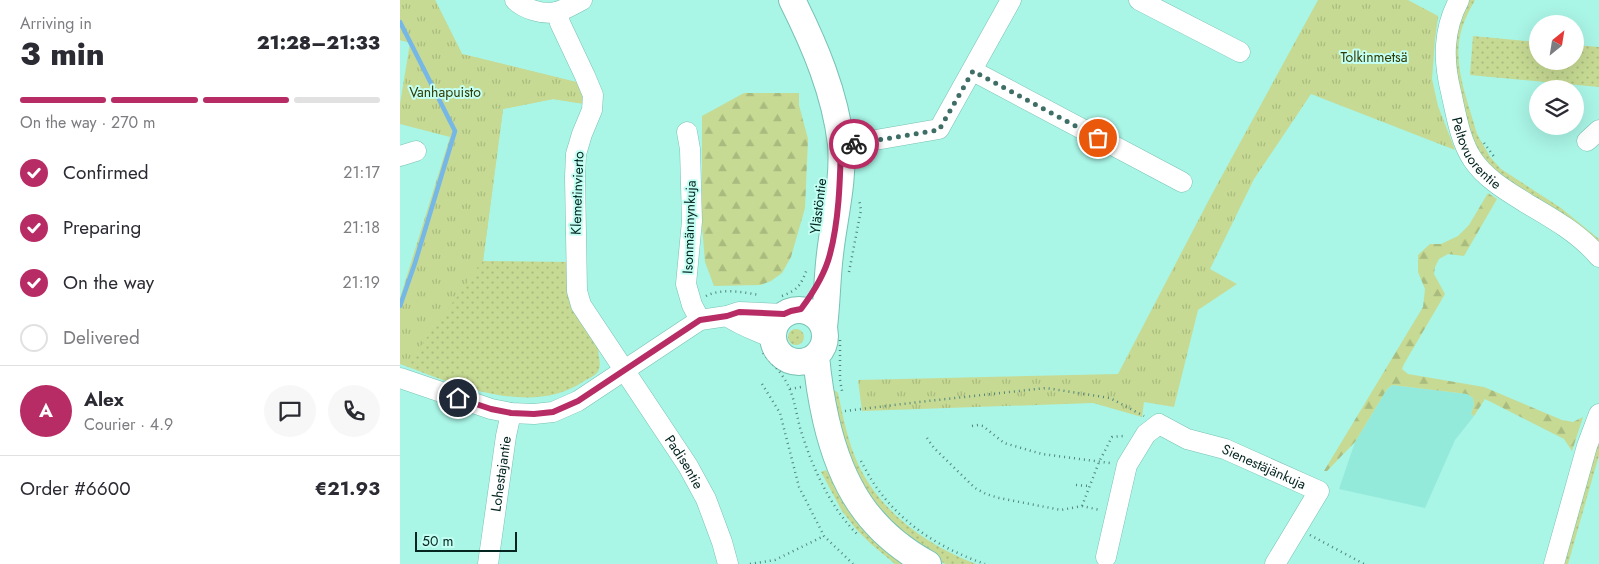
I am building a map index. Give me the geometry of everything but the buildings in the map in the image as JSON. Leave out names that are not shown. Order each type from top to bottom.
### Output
[{"type":"main road","name":"Ylästöntie","points":[[788,307],[814,290],[819,259],[840,178],[841,146],[836,114],[824,72],[808,32],[792,0]]},
{"type":"main road","name":"Ylästöntie","points":[[819,259],[832,330]]},
{"type":"main road","points":[[789,360],[804,362],[816,356],[832,330],[814,314],[788,307],[765,343],[789,360],[833,448],[856,500],[892,540],[914,557],[928,564]]},
{"type":"main road","points":[[816,356],[818,383],[833,448]]},
{"type":"street","points":[[515,0],[527,8],[545,13],[557,12],[582,0]]},
{"type":"street","points":[[841,146],[939,130],[1011,0]]},
{"type":"street","points":[[1139,0],[1240,52]]},
{"type":"street","name":"Peltovuorentie","points":[[1460,0],[1449,26],[1445,57],[1447,77],[1454,107],[1463,139],[1473,159],[1494,181],[1569,231],[1591,248],[1599,257]]},
{"type":"street","name":"Klemetinvierto","points":[[557,12],[560,23],[586,76],[593,95],[592,110],[576,154],[577,291],[581,305],[624,370]]},
{"type":"street","points":[[973,71],[1182,182]]},
{"type":"street","name":"Isonmännynkuja","points":[[686,132],[690,149],[692,221],[686,284],[696,312]]},
{"type":"street","points":[[400,378],[491,409],[511,413],[534,414],[553,412],[578,401],[624,370],[696,312],[727,316],[739,312],[788,307]]},
{"type":"street","points":[[727,316],[738,324],[755,330],[765,343]]},
{"type":"street","name":"Padisentie","points":[[624,370],[688,466],[706,499],[728,564]]},
{"type":"street","name":"Lohestajantie","points":[[488,564],[511,413]]},
{"type":"street","points":[[1554,564],[1597,427]]},
{"type":"street","points":[[1106,557],[1127,465],[1152,429]]},
{"type":"street","name":"Sienestäjänkuja","points":[[1152,429],[1225,449],[1319,491],[1275,564]]},
{"type":"path","points":[[1484,142],[1497,161]]},
{"type":"path","points":[[849,273],[861,210],[858,194]]},
{"type":"path","points":[[788,307],[782,296],[793,292],[801,285],[819,259]]},
{"type":"path","points":[[696,312],[710,294],[743,292],[762,295]]},
{"type":"path","points":[[832,330],[843,396]]},
{"type":"path","points":[[765,343],[790,389]]},
{"type":"path","points":[[762,384],[780,413],[799,487],[824,536],[853,564]]},
{"type":"path","points":[[844,404],[845,411],[1046,388],[1110,398],[1152,429]]},
{"type":"path","points":[[972,426],[983,426],[1004,443],[1042,454],[1127,465]]},
{"type":"path","points":[[1082,506],[1099,462],[1112,437],[1152,429]]},
{"type":"path","points":[[927,438],[934,448],[975,488],[986,494],[1061,510],[1082,506],[1116,513]]},
{"type":"path","points":[[860,459],[875,487],[894,510],[939,544],[964,557],[986,564]]},
{"type":"path","points":[[1076,485],[1090,486]]},
{"type":"path","points":[[1297,528],[1364,564]]},
{"type":"path","points":[[750,564],[776,560],[824,536]]},
{"type":"path","points":[[776,560],[780,564]]},
{"type":"shaded area","points":[[1392,385],[1467,394],[1473,398],[1474,405],[1471,414],[1474,416],[1455,440],[1425,508],[1339,489],[1355,442],[1387,389]]},
{"type":"green space","points":[[400,0],[435,0],[462,54],[580,83],[585,104],[553,99],[503,109],[483,261],[569,262],[600,344],[598,351],[600,366],[597,373],[563,392],[540,397],[492,394],[468,388],[400,364],[400,316],[460,139],[410,42],[400,40]]},
{"type":"green space","name":"Vanhapuisto","points":[[400,0],[435,0],[462,54],[580,83],[585,104],[553,99],[503,109],[483,261],[406,366],[400,363],[400,298],[450,137],[400,124],[400,104],[410,43],[400,40]]},
{"type":"green space","name":"Tolkinmetsä","points":[[1318,0],[1408,0],[1438,16],[1432,79],[1438,106],[1455,150],[1311,94],[1254,179],[1210,269],[1237,284],[1198,310],[1174,407],[1144,402],[1142,417],[1093,403],[862,411],[858,380],[1118,374],[1212,194]]},
{"type":"green space","points":[[1468,0],[1475,0],[1462,28],[1458,55],[1465,95],[1477,134],[1490,157],[1501,169],[1561,208],[1599,239],[1599,247],[1499,176],[1479,153],[1470,133],[1453,60],[1459,19]]},
{"type":"green space","points":[[1473,36],[1529,41],[1529,70],[1584,70],[1584,46],[1599,47],[1599,87],[1584,86],[1584,80],[1529,80],[1470,75]]},
{"type":"green space","points":[[744,93],[799,93],[799,105],[808,139],[805,208],[791,257],[782,273],[761,285],[714,286],[705,262],[702,226],[702,116]]},
{"type":"green space","points":[[1488,193],[1497,199],[1464,256],[1448,254],[1439,259],[1435,267],[1434,274],[1445,294],[1402,369],[1408,374],[1484,387],[1562,420],[1573,422],[1583,417],[1572,451],[1564,439],[1485,399],[1474,416],[1471,414],[1474,405],[1473,398],[1467,394],[1392,385],[1387,389],[1355,442],[1327,471],[1324,471],[1423,307],[1425,289],[1418,272],[1418,255],[1430,244],[1441,244],[1458,236],[1469,225]]},
{"type":"green space","points":[[796,329],[802,331],[804,337],[802,343],[796,345],[790,343],[788,337],[790,331]]},
{"type":"green space","points":[[830,388],[838,393],[854,456],[867,481],[879,497],[892,512],[923,537],[940,548],[976,564],[946,564],[935,559],[885,521],[846,461]]},
{"type":"green space","points":[[1599,431],[1599,455],[1568,564],[1561,564]]},
{"type":"green space","points":[[826,470],[835,484],[912,564],[895,564],[856,529],[842,511],[821,472]]},
{"type":"waterway","points":[[400,22],[455,131],[400,306]]},
{"type":"way so far","points":[[854,144],[939,130],[973,71],[1098,138]]},
{"type":"route","points":[[458,398],[491,409],[511,413],[534,414],[553,412],[578,401],[700,320],[727,316],[739,312],[784,314],[801,309],[814,290],[830,255],[840,178],[841,146],[854,144]]}]
